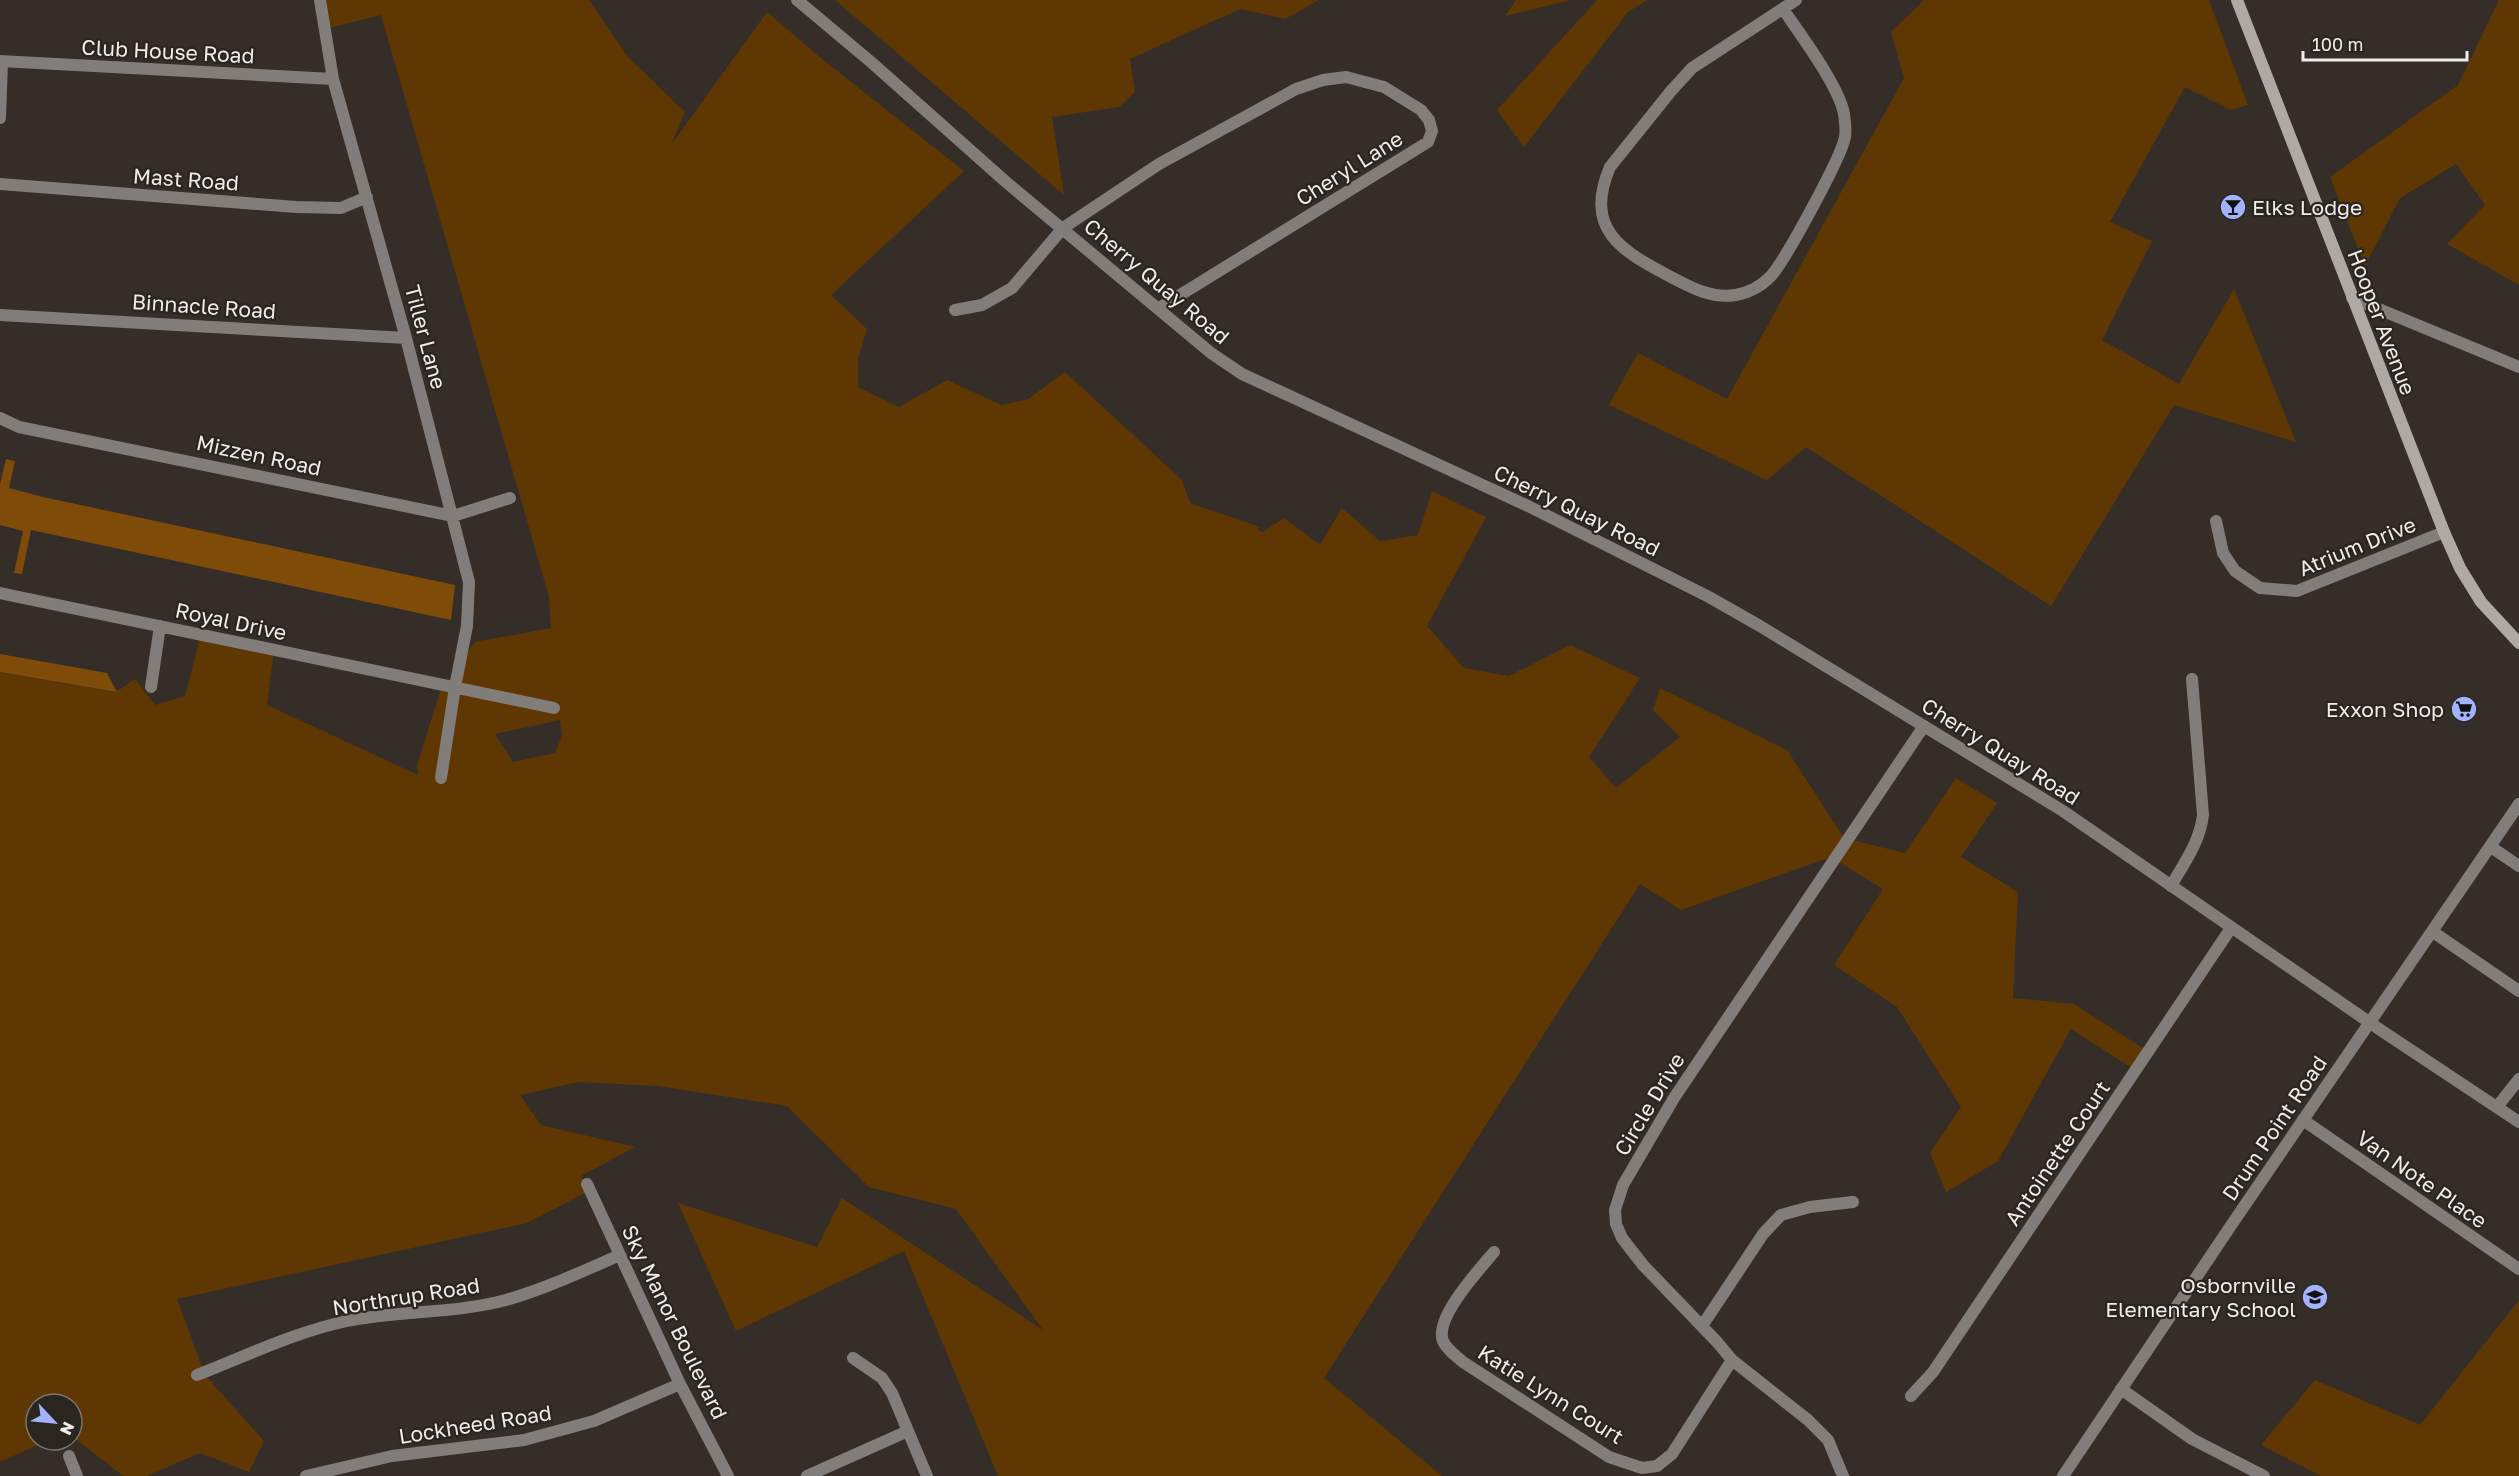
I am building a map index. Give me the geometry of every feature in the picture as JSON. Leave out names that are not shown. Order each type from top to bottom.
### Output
[{"type":"main road","name":"Hooper Avenue","points":[[2237,0],[2444,532],[2460,568],[2481,602],[2519,643]]},
{"type":"street","name":"Tiller Lane","points":[[320,0],[333,79],[406,338],[469,582],[467,626],[441,778]]},
{"type":"street","name":"Cherry Quay Road","points":[[797,0],[1211,353],[1242,374],[1528,506],[1680,581],[1760,626],[2062,811],[2519,1122]]},
{"type":"street","points":[[1783,9],[1836,91],[1844,113],[1845,137],[1838,156],[1788,251],[1771,276],[1755,289],[1734,295],[1714,295],[1695,290],[1631,256],[1618,245],[1606,226],[1601,212],[1605,179],[1610,167],[1671,90],[1692,68],[1796,0]]},
{"type":"street","name":"Club House Road","points":[[1,62],[333,79]]},
{"type":"street","points":[[0,117],[1,62]]},
{"type":"street","name":"Cheryl Lane","points":[[1063,228],[1159,164],[1213,133],[1296,89],[1323,80],[1346,78],[1384,87],[1421,110],[1429,120],[1432,131],[1428,142],[1159,308]]},
{"type":"street","name":"Mast Road","points":[[0,184],[296,207],[340,208],[367,197]]},
{"type":"street","points":[[955,310],[982,305],[1011,288],[1063,228]]},
{"type":"street","points":[[2352,298],[2519,367]]},
{"type":"street","name":"Binnacle Road","points":[[0,315],[406,338]]},
{"type":"street","name":"Mizzen Road","points":[[0,418],[19,427],[453,516],[510,498]]},
{"type":"street","name":"Atrium Drive","points":[[2216,521],[2223,553],[2235,571],[2260,588],[2297,591],[2444,532]]},
{"type":"street","name":"Royal Drive","points":[[0,593],[455,687]]},
{"type":"street","points":[[151,687],[160,626]]},
{"type":"street","points":[[2171,886],[2197,842],[2203,815],[2192,679]]},
{"type":"street","points":[[455,687],[554,708]]},
{"type":"street","name":"Circle Drive","points":[[1843,1476],[1833,1451],[1808,1420],[1732,1360],[1643,1265],[1622,1238],[1616,1224],[1615,1210],[1623,1185],[1674,1098],[1924,726]]},
{"type":"street","name":"Drum Point Road","points":[[2063,1476],[2519,804]]},
{"type":"street","points":[[2491,847],[2519,866]]},
{"type":"street","name":"Antoinette Court","points":[[1911,1396],[1933,1372],[2231,928]]},
{"type":"street","points":[[2433,932],[2519,991]]},
{"type":"street","points":[[2497,1107],[2519,1079]]},
{"type":"street","name":"Van Note Place","points":[[2303,1120],[2519,1269]]},
{"type":"street","name":"Sky Manor Boulevard","points":[[587,1184],[680,1384],[728,1476]]},
{"type":"street","points":[[1702,1326],[1763,1234],[1781,1215],[1810,1206],[1853,1202]]},
{"type":"street","name":"Katie Lynn Court","points":[[1494,1252],[1465,1287],[1445,1319],[1441,1333],[1443,1342],[1463,1362],[1609,1457],[1642,1468],[1657,1466],[1672,1454],[1732,1360]]},
{"type":"street","name":"Northrup Road","points":[[197,1375],[302,1334],[348,1321],[504,1300],[545,1287],[620,1255]]},
{"type":"street","points":[[853,1358],[882,1378],[892,1393],[927,1476]]},
{"type":"street","name":"Lockheed Road","points":[[306,1476],[392,1456],[524,1440],[594,1421],[680,1384]]},
{"type":"street","points":[[2121,1389],[2192,1439],[2264,1476]]},
{"type":"street","points":[[807,1476],[908,1431]]},
{"type":"street","points":[[69,1456],[77,1476]]},
{"type":"shaded area","points":[[317,0],[589,0],[628,57],[685,112],[671,145],[767,12],[822,59],[964,171],[831,295],[867,329],[858,358],[858,387],[899,407],[947,380],[1002,405],[1028,399],[1065,372],[1182,480],[1190,503],[1260,527],[1258,530],[1263,532],[1284,518],[1320,545],[1342,508],[1380,541],[1418,535],[1432,491],[1486,517],[1427,626],[1464,668],[1509,676],[1570,645],[1640,678],[1589,757],[1616,788],[1680,737],[1653,710],[1660,688],[1787,750],[1844,838],[1905,853],[1956,778],[1997,803],[1961,857],[2018,892],[2013,998],[2074,1004],[2149,1052],[2135,1070],[2071,1029],[1998,1161],[1946,1192],[1930,1153],[1961,1107],[1897,1007],[1834,965],[1883,889],[1831,857],[1681,910],[1640,884],[1324,1378],[1442,1476],[998,1476],[904,1251],[736,1331],[678,1203],[817,1247],[842,1198],[1043,1330],[956,1209],[869,1187],[787,1106],[658,1086],[579,1082],[520,1095],[541,1125],[635,1147],[581,1176],[587,1184],[587,1192],[527,1223],[177,1299],[205,1375],[264,1441],[249,1472],[200,1453],[147,1476],[123,1476],[84,1445],[84,1392],[24,1392],[24,1451],[0,1462],[0,672],[116,692],[135,679],[155,705],[185,696],[201,634],[274,649],[267,705],[418,775],[417,765],[440,692],[475,642],[551,628],[549,597],[381,15],[321,30]],"holes":[[[560,720],[562,736],[555,753],[513,762],[495,734]]]},
{"type":"shaded area","points":[[835,0],[1319,0],[1285,19],[1240,9],[1130,59],[1135,92],[1119,107],[1052,117],[1064,195]]},
{"type":"shaded area","points":[[1516,0],[1571,0],[1505,16]]},
{"type":"shaded area","points":[[1597,0],[1647,0],[1628,12],[1524,147],[1497,110]]},
{"type":"shaded area","points":[[1924,0],[2209,0],[2248,105],[2231,110],[2185,87],[2110,222],[2152,241],[2102,340],[2179,384],[2234,289],[2296,442],[2174,405],[2051,606],[1806,447],[1767,480],[1609,405],[1638,353],[1727,399],[1904,78],[1891,32]]},
{"type":"shaded area","points":[[2499,0],[2519,0],[2519,285],[2447,244],[2485,205],[2456,164],[2400,198],[2365,266],[2330,177],[2458,85]]},
{"type":"shaded area","points":[[6,459],[15,461],[9,488],[455,585],[451,620],[31,530],[22,574],[14,573],[23,531],[0,525],[0,484]]},
{"type":"shaded area","points":[[0,654],[107,673],[117,692],[0,672]]},
{"type":"shaded area","points":[[2519,1300],[2519,1476],[2321,1476],[2261,1445],[2315,1380],[2420,1425]]},
{"type":"place","name":"Elks Lodge","points":[[2233,207]]},
{"type":"place","name":"Exxon Shop","points":[[2464,709]]},
{"type":"place","name":"Osbornville Elementary School","points":[[2315,1297]]}]
